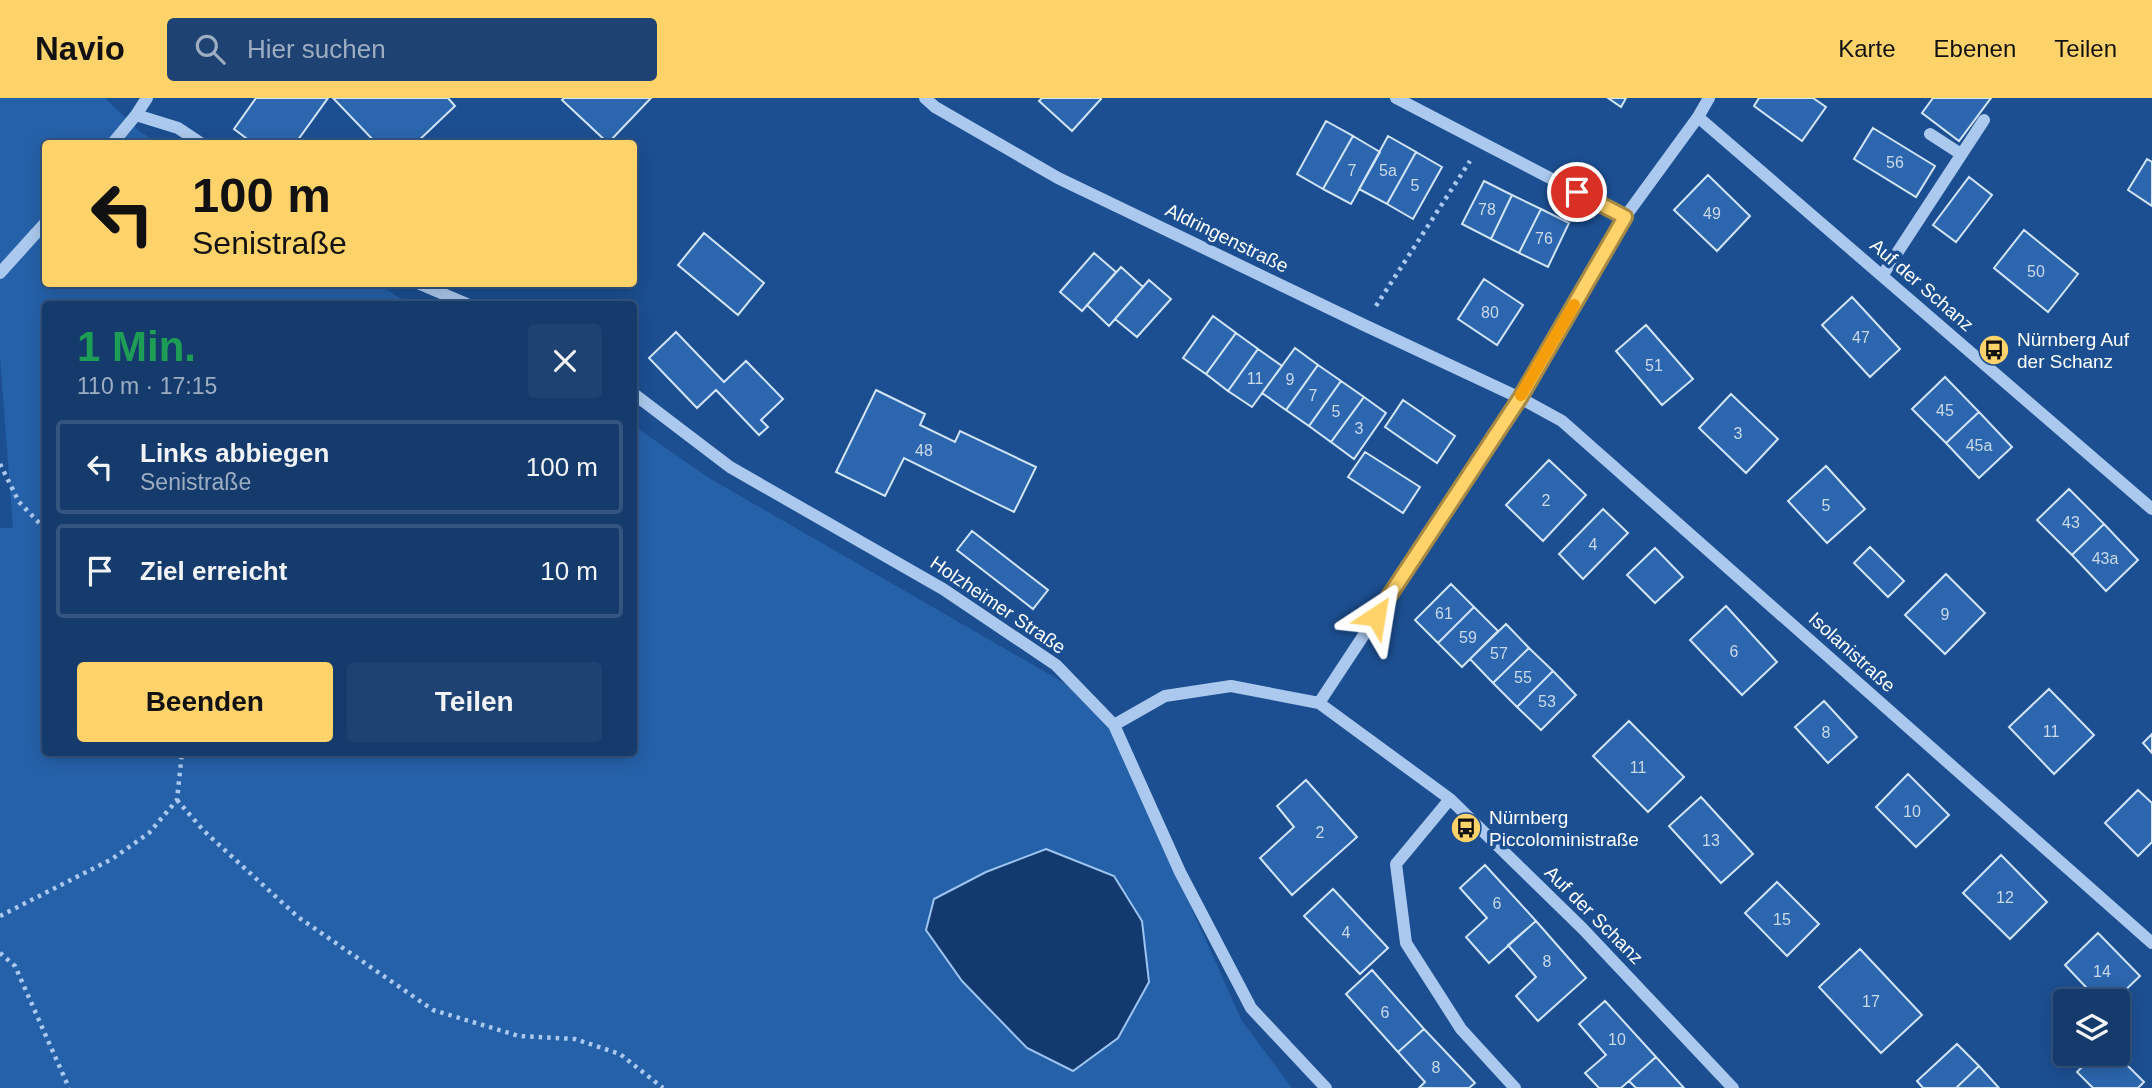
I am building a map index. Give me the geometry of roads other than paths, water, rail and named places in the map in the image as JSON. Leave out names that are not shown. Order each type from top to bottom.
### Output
[{"type":"street","points":[[115,140],[147,98]]},
{"type":"street","name":"Aldringenstraße","points":[[925,98],[935,107],[1058,178],[1520,398]]},
{"type":"street","points":[[1396,98],[1625,217]]},
{"type":"street","points":[[1318,703],[1520,398],[1625,217],[1709,98]]},
{"type":"street","points":[[136,115],[178,128],[196,140]]},
{"type":"street","name":"Auf der Schanz","points":[[1698,117],[2152,509]]},
{"type":"street","points":[[1882,276],[1984,120]]},
{"type":"street","points":[[1930,134],[1961,155]]},
{"type":"street","points":[[0,273],[42,226]]},
{"type":"street","points":[[428,287],[460,301]]},
{"type":"street","name":"Holzheimer Straße","points":[[637,396],[730,467],[943,589],[1056,665],[1114,725],[1180,872],[1251,1008],[1326,1088]]},
{"type":"street","name":"Isolanistraße","points":[[1520,398],[1562,421],[2152,943]]},
{"type":"street","name":"Auf der Schanz","points":[[1114,725],[1165,696],[1231,686],[1318,703],[1450,799],[1583,929],[1733,1088]]},
{"type":"street","points":[[1450,799],[1396,864],[1406,943],[1461,1029],[1515,1088]]},
{"type":"place","name":"Nürnberg Auf der Schanz","points":[[1994,350]]},
{"type":"place","name":"Nürnberg Piccoloministraße","points":[[1466,828]]}]
